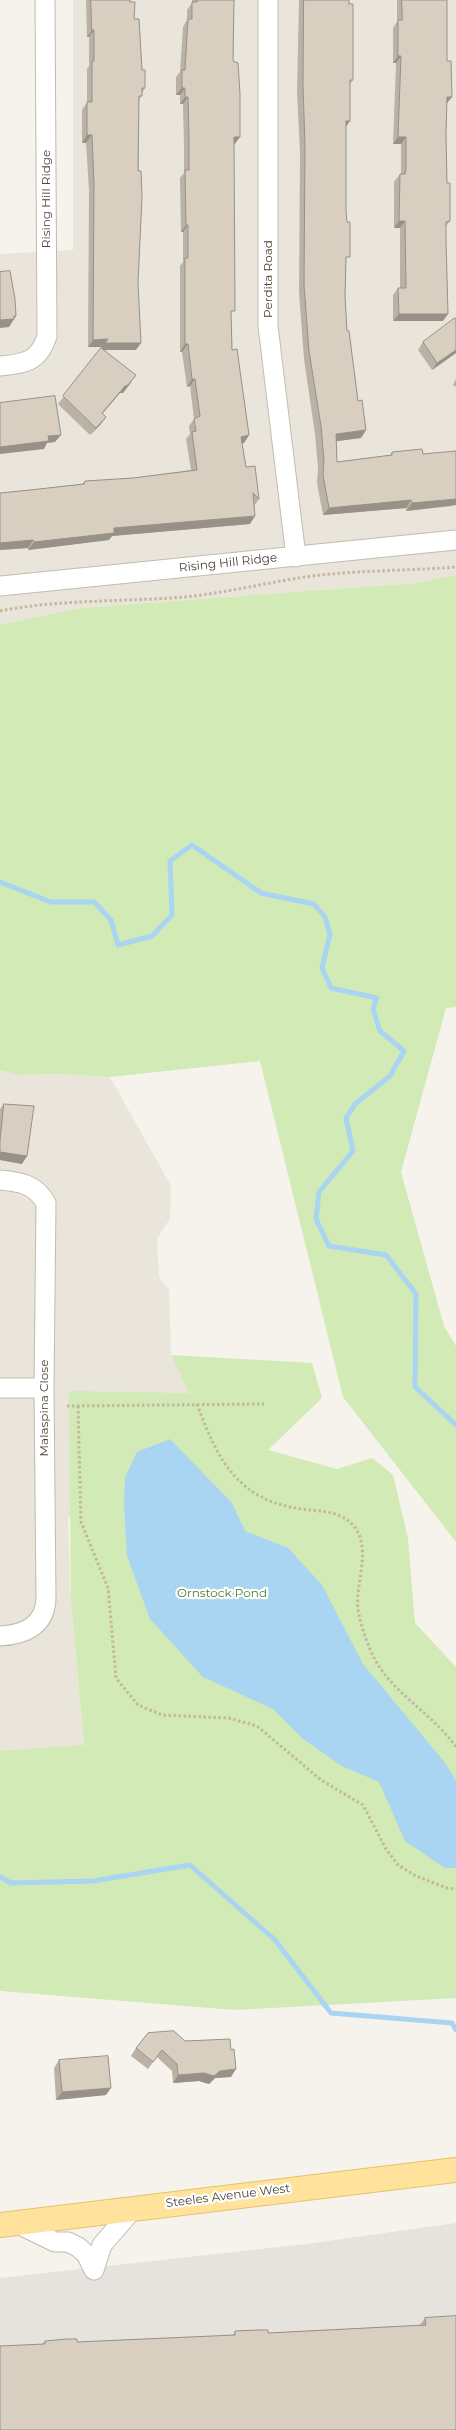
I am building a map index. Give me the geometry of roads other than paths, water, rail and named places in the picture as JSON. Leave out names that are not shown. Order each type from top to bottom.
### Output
[{"type":"main road","name":"Steeles Avenue West","points":[[8,2224],[456,2170]]},
{"type":"street","name":"Rising Hill Ridge","points":[[0,366],[26,363],[44,346],[47,336],[46,0]]},
{"type":"street","name":"Perdita Road","points":[[268,0],[268,326],[296,557]]},
{"type":"street","name":"Rising Hill Ridge","points":[[0,586],[456,540]]},
{"type":"street","name":"Malaspina Close","points":[[0,1180],[19,1182],[34,1188],[46,1203],[44,1388],[46,1607],[44,1616],[32,1628],[17,1634],[0,1636]]},
{"type":"street","points":[[0,1388],[44,1388]]},
{"type":"street","points":[[8,2224],[55,2242],[68,2242],[78,2247],[86,2254],[94,2270],[106,2239],[134,2208]]},
{"type":"water","points":[[170,1439],[232,1503],[245,1531],[288,1548],[322,1585],[363,1664],[446,1764],[456,1781],[456,1868],[445,1868],[405,1841],[379,1782],[342,1766],[303,1739],[273,1709],[203,1677],[150,1619],[127,1556],[124,1504],[125,1478],[137,1452]]},
{"type":"waterway","points":[[0,882],[51,902],[94,902],[111,920],[118,945],[152,936],[172,915],[170,861],[192,845],[261,893],[314,904],[325,917],[330,934],[322,968],[331,988],[377,998],[373,1009],[380,1031],[404,1051],[390,1076],[355,1104],[346,1118],[353,1151],[319,1192],[316,1219],[329,1246],[386,1255],[416,1294],[415,1387],[456,1425]]},
{"type":"waterway","points":[[0,1877],[11,1883],[93,1881],[190,1865],[275,1940],[331,2013],[452,2023],[456,2030]]},
{"type":"park label","name":"Ornstock Pond","points":[[222,1593]]}]
